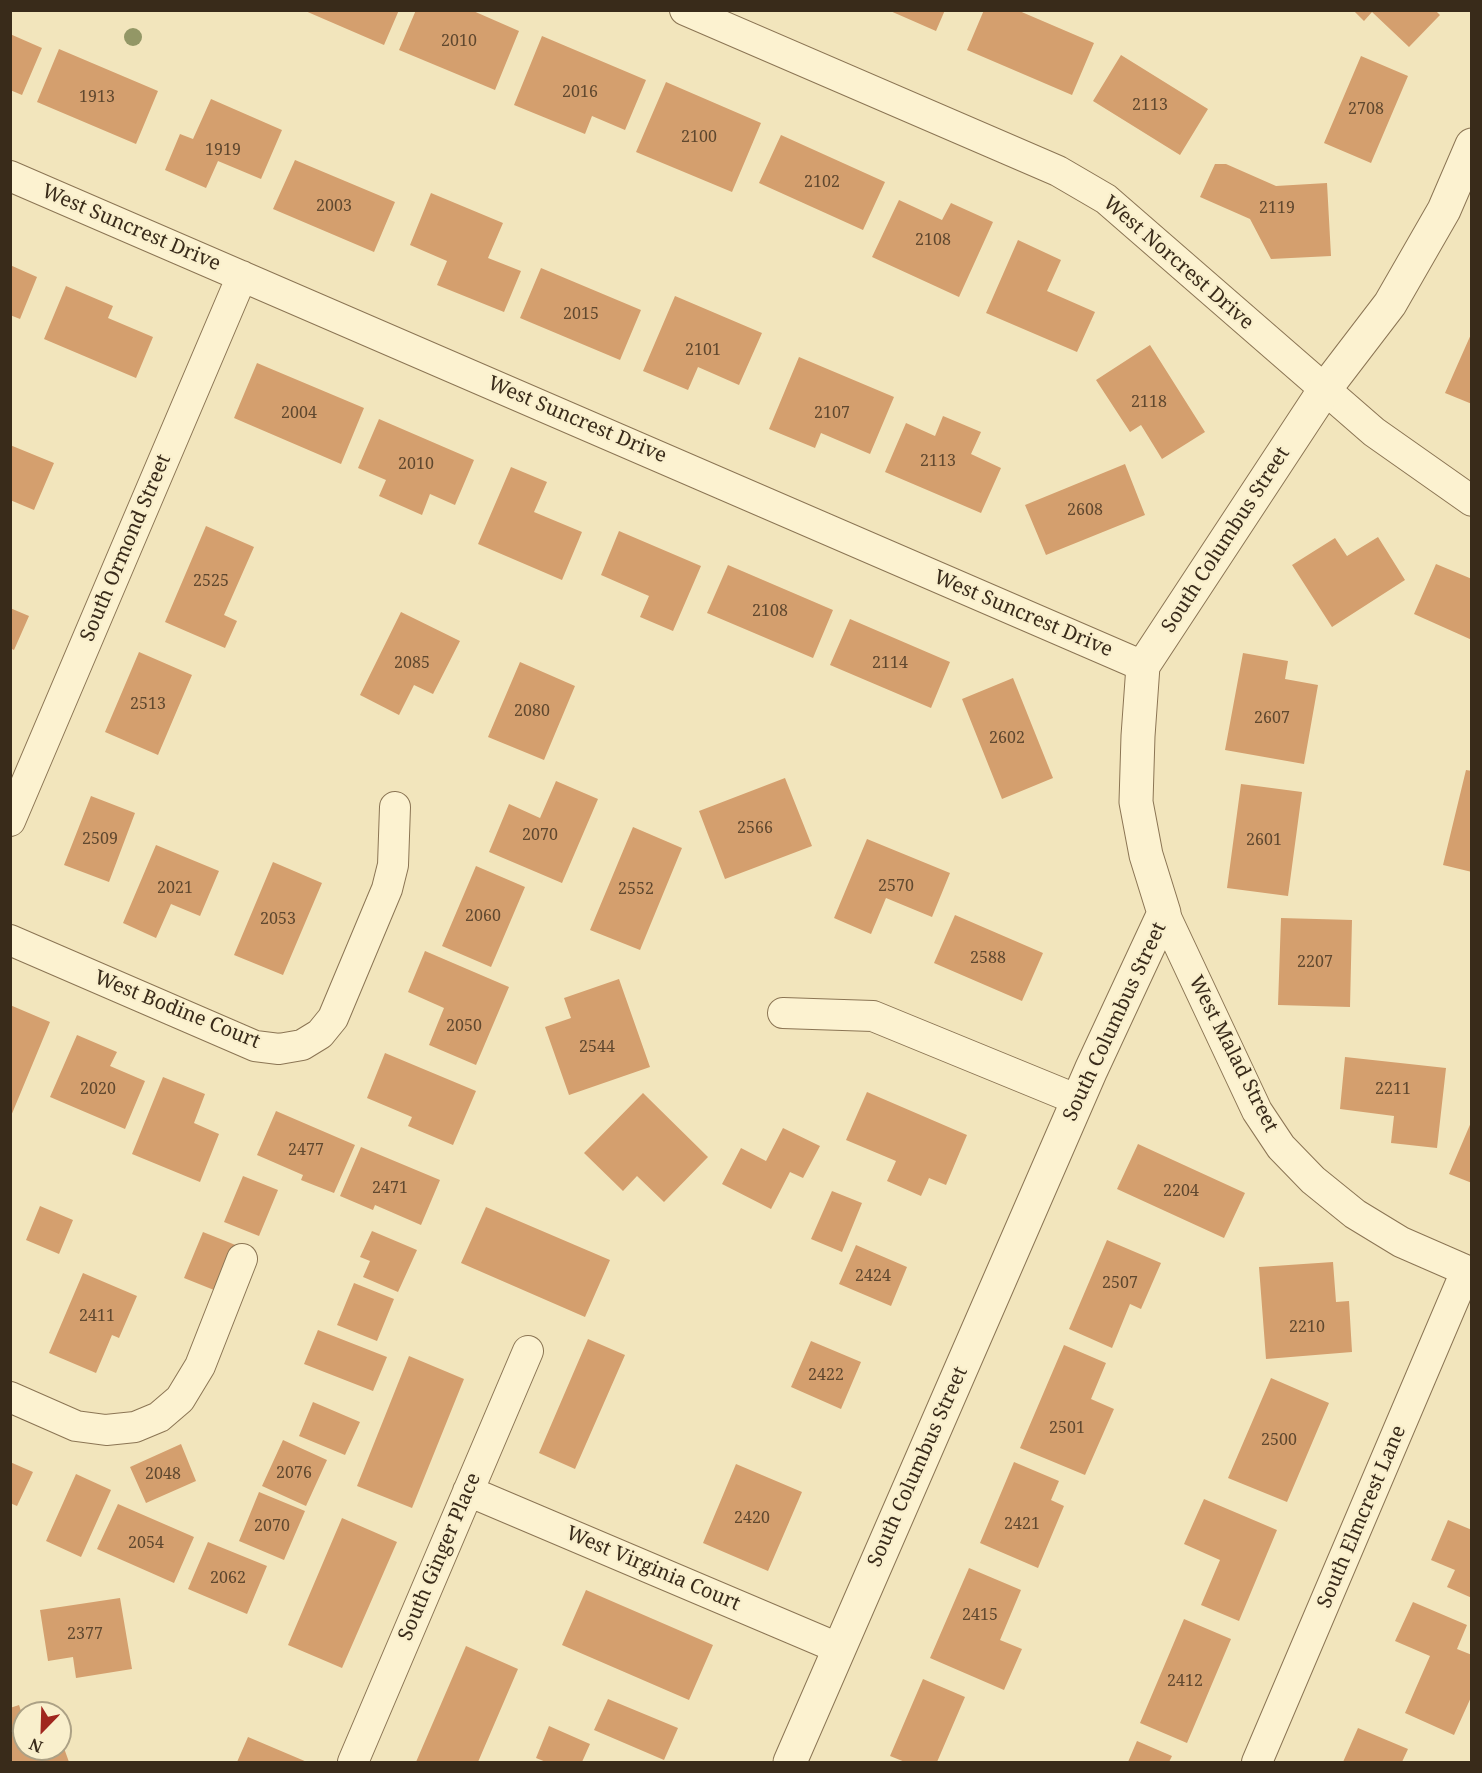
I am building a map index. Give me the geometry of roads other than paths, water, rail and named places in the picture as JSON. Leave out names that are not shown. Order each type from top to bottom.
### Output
[{"type":"street","name":"West Norcrest Drive","points":[[685,10],[1058,171],[1106,199],[1374,432],[1472,501]]},
{"type":"street","name":"South Columbus Street","points":[[790,1762],[1078,1100],[1164,914],[1146,855],[1136,802],[1143,666],[1325,389],[1390,304],[1444,210],[1472,145]]},
{"type":"street","name":"West Suncrest Drive","points":[[10,176],[1143,666]]},
{"type":"street","name":"South Ormond Street","points":[[10,821],[242,276]]},
{"type":"street","name":"West Bodine Court","points":[[10,940],[255,1046],[279,1050],[302,1045],[320,1034],[333,1018],[387,889],[393,865],[395,807]]},
{"type":"street","name":"West Malad Street","points":[[1164,914],[1257,1111],[1281,1148],[1313,1180],[1355,1214],[1401,1242],[1469,1272]]},
{"type":"street","points":[[783,1013],[873,1017],[1078,1100]]},
{"type":"street","points":[[10,1397],[76,1426],[105,1430],[135,1427],[159,1417],[180,1399],[200,1366],[242,1259]]},
{"type":"street","name":"South Elmcrest Lane","points":[[1257,1762],[1469,1272]]},
{"type":"street","name":"South Ginger Place","points":[[353,1762],[528,1352]]},
{"type":"street","name":"West Virginia Court","points":[[468,1491],[838,1648]]}]
